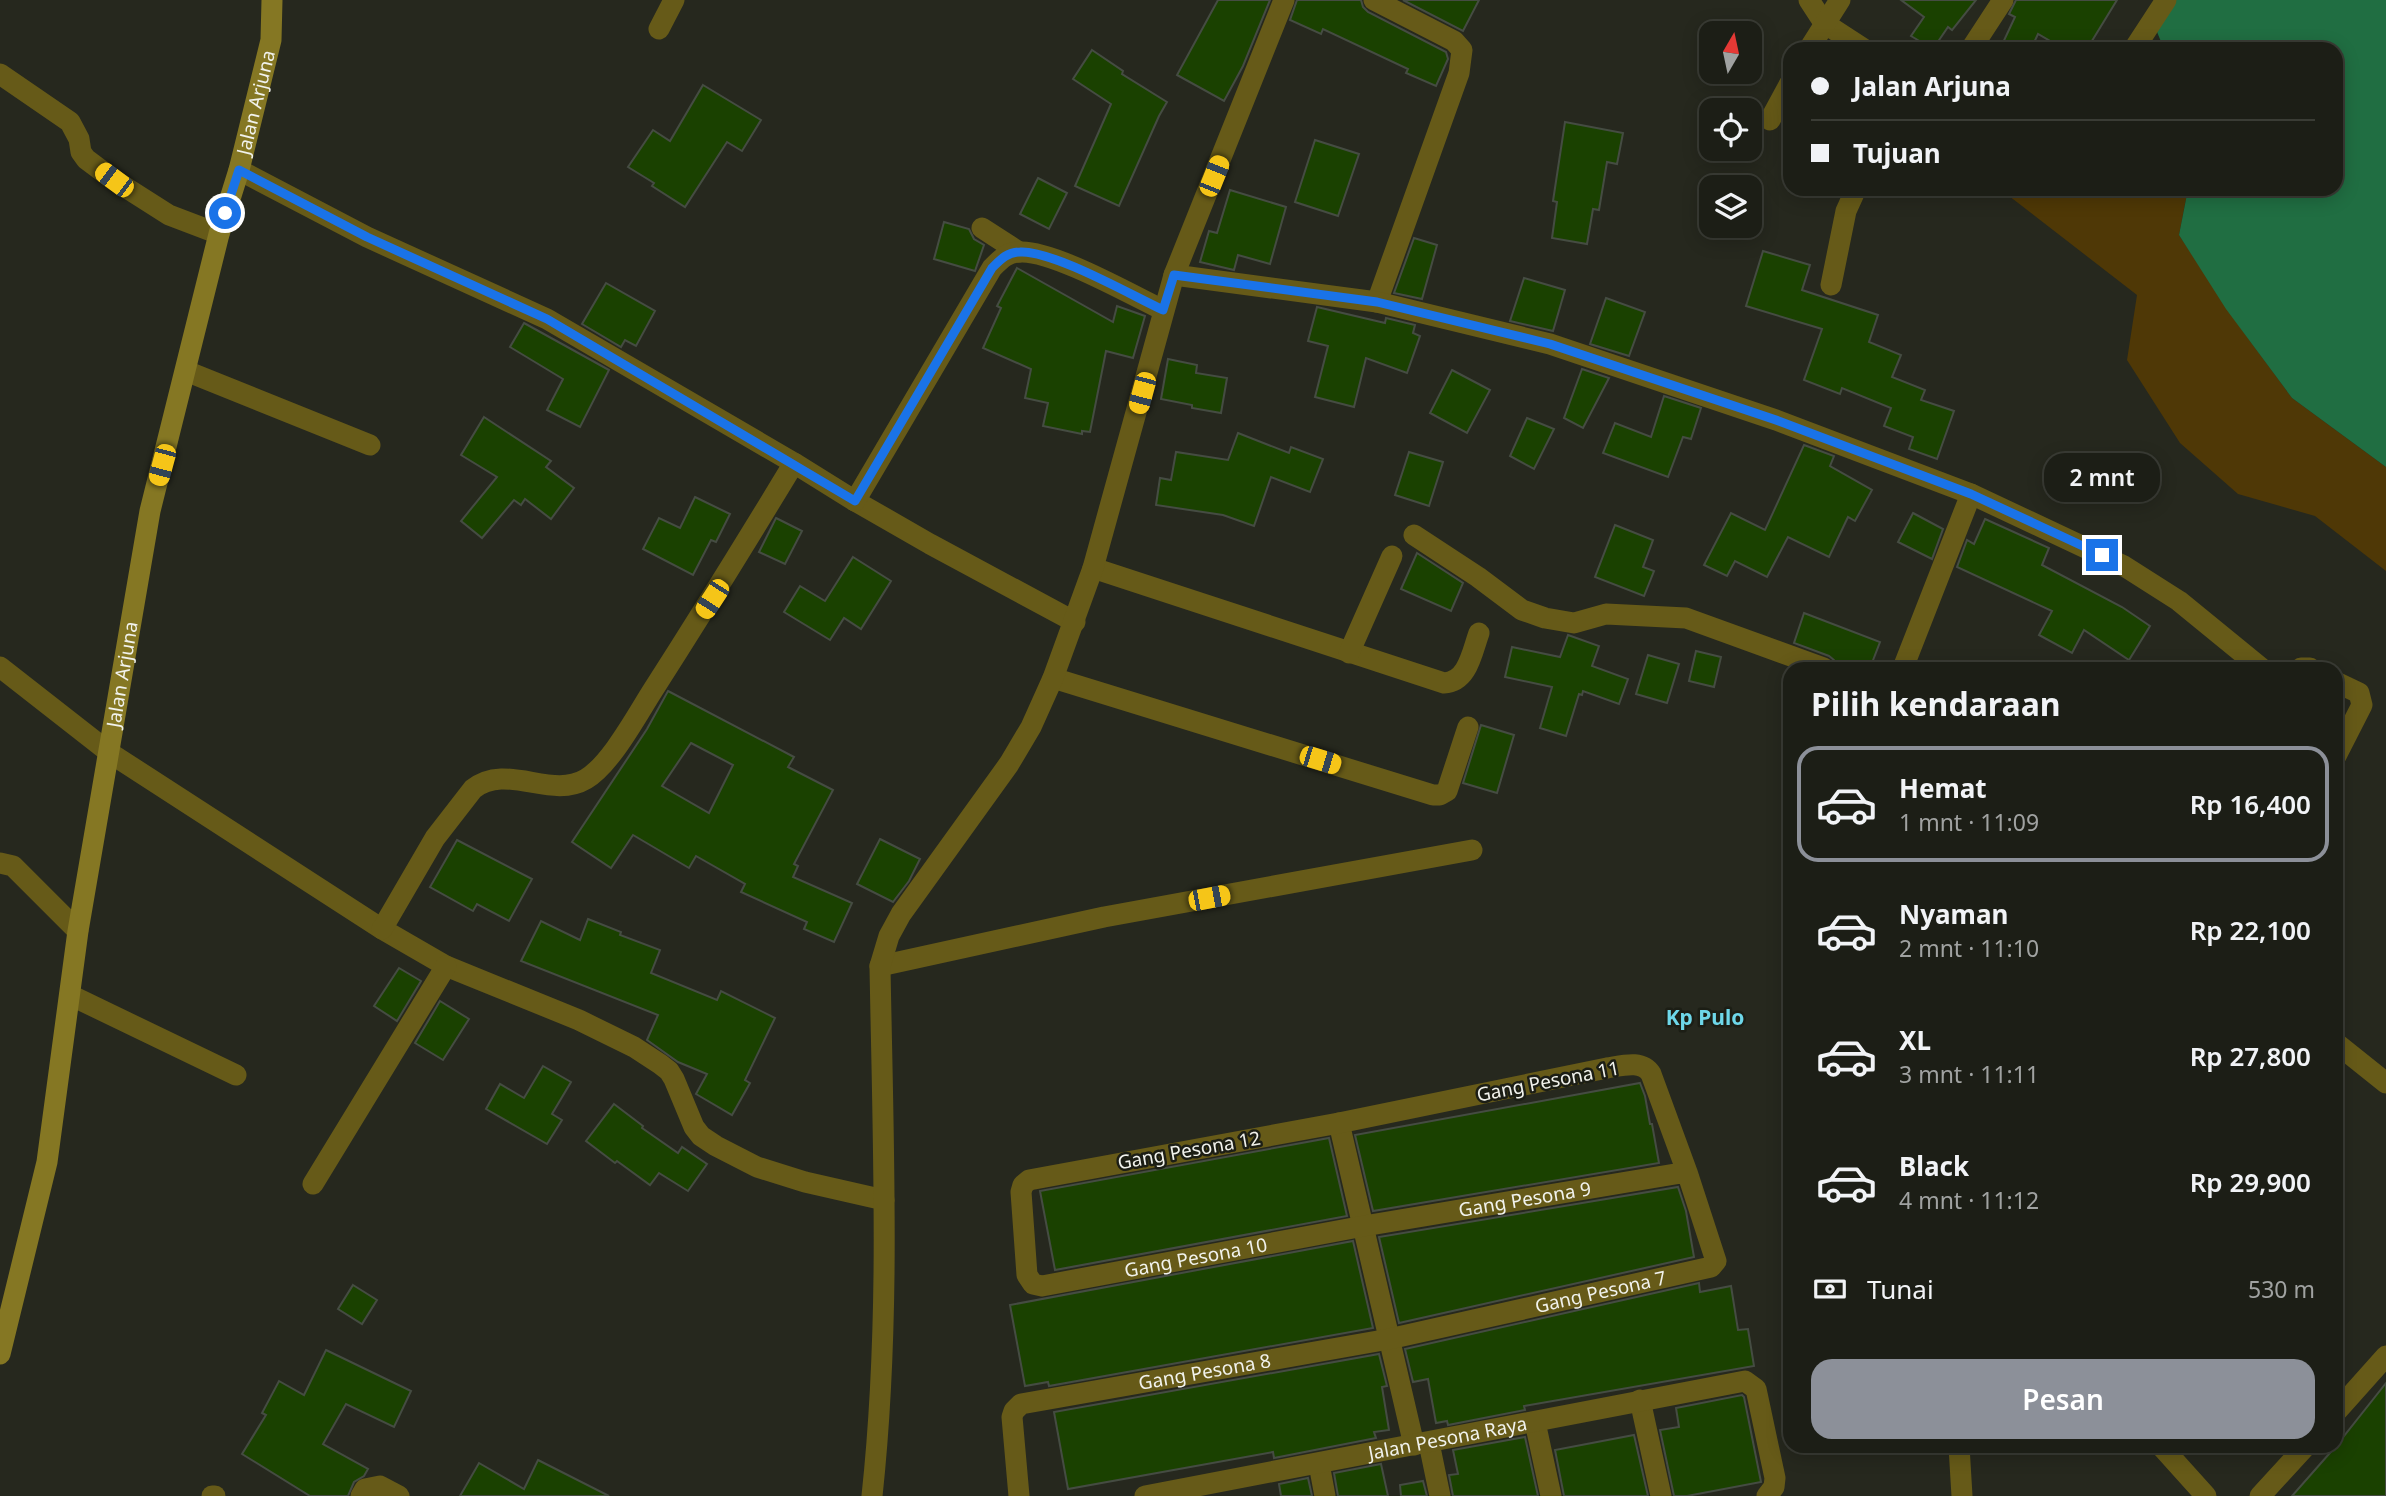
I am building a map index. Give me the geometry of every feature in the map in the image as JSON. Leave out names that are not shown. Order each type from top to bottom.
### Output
[{"type":"street","name":"Jalan Arjuna","points":[[0,1349],[47,1162],[78,931],[150,511],[271,40],[272,0]]},
{"type":"street","points":[[659,29],[674,0]]},
{"type":"street","points":[[872,1496],[879,1424],[884,1200],[880,966],[884,948],[901,914],[1009,764],[1031,727],[1054,678],[1093,568],[1174,275],[1284,0]]},
{"type":"street","points":[[1374,0],[1454,41],[1462,50],[1460,73],[1377,302]]},
{"type":"street","points":[[1809,0],[1824,23],[1853,42]]},
{"type":"street","points":[[1813,42],[1840,0]]},
{"type":"street","points":[[1976,42],[2003,0]]},
{"type":"street","points":[[2139,42],[2166,0]]},
{"type":"street","points":[[0,74],[70,122],[86,159],[169,215],[219,234]]},
{"type":"street","points":[[1770,120],[1783,96]]},
{"type":"street","points":[[239,170],[367,237],[547,319],[855,501],[1075,622]]},
{"type":"street","points":[[1831,285],[1846,211],[1853,196]]},
{"type":"street","points":[[982,228],[1019,252],[1050,257],[1163,310]]},
{"type":"street","points":[[855,501],[992,268],[1002,258],[1019,252]]},
{"type":"street","points":[[1174,275],[1377,302],[1550,344],[1776,420],[1971,494],[2124,566],[2179,601],[2254,662]]},
{"type":"street","points":[[186,371],[370,446]]},
{"type":"street","points":[[382,929],[435,838],[479,783],[507,779],[568,785],[589,777],[598,768],[622,738],[726,576],[793,463]]},
{"type":"street","points":[[1905,662],[1971,494]]},
{"type":"street","points":[[1414,535],[1522,610],[1545,618],[1574,623],[1606,614],[1686,618],[1807,662]]},
{"type":"street","points":[[1349,653],[1392,556]]},
{"type":"street","points":[[1093,568],[1349,653],[1449,683],[1460,678],[1464,672],[1479,633]]},
{"type":"street","points":[[0,667],[110,753],[382,929],[446,966],[579,1020],[660,1064],[674,1079],[701,1136],[716,1146],[757,1167],[805,1182],[884,1200]]},
{"type":"street","points":[[1054,678],[1433,795],[1447,791],[1468,727]]},
{"type":"street","points":[[2343,685],[2359,693],[2362,705],[2343,742]]},
{"type":"street","points":[[880,966],[1104,917],[1472,850]]},
{"type":"street","points":[[0,863],[13,866],[78,931]]},
{"type":"street","points":[[313,1184],[446,966]]},
{"type":"street","points":[[70,995],[236,1075]]},
{"type":"street","points":[[2343,1048],[2386,1083]]},
{"type":"street","name":"Gang Pesona 11","points":[[1339,1123],[1607,1068],[1638,1065],[1648,1069],[1651,1074],[1687,1172]]},
{"type":"street","points":[[1339,1123],[1389,1339],[1440,1496]]},
{"type":"street","name":"Gang Pesona 12","points":[[1029,1279],[1021,1192],[1026,1182],[1038,1177],[1339,1123]]},
{"type":"street","name":"Gang Pesona 9","points":[[1364,1226],[1687,1172]]},
{"type":"street","name":"Gang Pesona 7","points":[[1389,1339],[1713,1266],[1716,1257],[1687,1172]]},
{"type":"street","name":"Gang Pesona 10","points":[[1029,1279],[1037,1286],[1042,1286],[1364,1226]]},
{"type":"street","name":"Gang Pesona 8","points":[[1019,1496],[1012,1417],[1021,1404],[1389,1339]]},
{"type":"street","points":[[2343,1404],[2386,1356]]},
{"type":"street","name":"Jalan Pesona Raya","points":[[1145,1496],[1207,1490],[1318,1464],[1745,1381],[1756,1389],[1775,1478],[1774,1487],[1767,1496]]},
{"type":"street","points":[[1640,1400],[1661,1496]]},
{"type":"street","points":[[1535,1423],[1551,1496]]},
{"type":"street","points":[[1959,1453],[1962,1496]]},
{"type":"street","points":[[2167,1453],[2206,1496]]},
{"type":"street","points":[[2260,1496],[2300,1453]]},
{"type":"street","points":[[1318,1464],[1325,1496]]},
{"type":"street","points":[[361,1496],[365,1489],[380,1486],[399,1496]]},
{"type":"shaded area","points":[[2166,0],[2386,0],[2386,467],[2292,398],[2226,309],[2179,235],[2187,196],[2343,196],[2343,42],[2161,42],[2153,22]]},
{"type":"shaded area","points":[[2009,196],[2187,196],[2179,235],[2242,330],[2292,398],[2386,467],[2386,571],[2315,516],[2238,494],[2180,443],[2127,360],[2137,295]]},
{"type":"building","points":[[1218,0],[1270,0],[1243,66],[1224,101],[1177,75]]},
{"type":"building","points":[[1297,0],[1361,0],[1368,12],[1446,52],[1448,59],[1436,86],[1406,73],[1408,69],[1323,29],[1321,34],[1290,20]]},
{"type":"building","points":[[1403,0],[1479,0],[1463,31]]},
{"type":"building","points":[[1901,0],[1976,0],[1952,30],[1948,27],[1938,42],[1921,42],[1911,36],[1924,17]]},
{"type":"building","points":[[2016,0],[2117,0],[2091,42],[2052,42],[2038,34],[2034,42],[2003,42],[2015,17],[2009,14]]},
{"type":"building","points":[[1092,50],[1123,71],[1122,74],[1167,102],[1119,206],[1075,186],[1111,104],[1073,79]]},
{"type":"building","points":[[703,85],[761,120],[742,151],[727,142],[685,207],[628,167],[653,130],[670,141]]},
{"type":"building","points":[[1565,122],[1623,133],[1617,164],[1607,162],[1599,210],[1593,209],[1587,244],[1552,238],[1557,202],[1553,201]]},
{"type":"building","points":[[1315,140],[1359,154],[1338,216],[1295,202]]},
{"type":"building","points":[[1038,178],[1067,193],[1049,229],[1020,214]]},
{"type":"building","points":[[1230,190],[1286,207],[1270,264],[1238,255],[1234,270],[1200,262],[1209,231],[1217,233]]},
{"type":"building","points":[[944,222],[969,229],[974,239],[984,245],[975,271],[934,259]]},
{"type":"building","points":[[1414,238],[1437,245],[1422,299],[1394,293]]},
{"type":"building","points":[[1763,251],[1810,265],[1802,290],[1878,315],[1869,342],[1901,355],[1892,377],[1925,390],[1921,400],[1954,411],[1937,459],[1909,449],[1913,437],[1884,426],[1891,408],[1842,388],[1840,394],[1804,380],[1822,329],[1746,306]]},
{"type":"building","points":[[1017,268],[1113,322],[1117,306],[1145,316],[1133,358],[1106,351],[1090,432],[1082,431],[1082,434],[1043,426],[1048,403],[1025,398],[1031,369],[983,348],[1001,308],[997,306]]},
{"type":"building","points":[[1524,278],[1565,290],[1553,331],[1510,321]]},
{"type":"building","points":[[606,283],[655,311],[636,346],[625,340],[621,347],[582,324]]},
{"type":"building","points":[[1606,298],[1645,312],[1629,356],[1590,344]]},
{"type":"building","points":[[1317,307],[1385,323],[1386,318],[1415,325],[1413,333],[1420,336],[1407,373],[1366,358],[1354,407],[1315,397],[1328,346],[1308,341]]},
{"type":"building","points":[[524,323],[609,370],[580,427],[547,410],[563,379],[510,347]]},
{"type":"building","points":[[1168,359],[1197,365],[1196,373],[1227,378],[1221,413],[1161,399]]},
{"type":"building","points":[[1582,369],[1609,378],[1583,428],[1564,418]]},
{"type":"building","points":[[1452,370],[1490,390],[1467,433],[1430,413]]},
{"type":"building","points":[[1664,396],[1701,408],[1691,439],[1683,437],[1668,477],[1603,453],[1615,423],[1651,437]]},
{"type":"building","points":[[484,417],[551,461],[546,467],[574,488],[551,519],[525,499],[521,505],[514,500],[482,538],[461,521],[497,477],[461,455]]},
{"type":"building","points":[[1527,418],[1554,429],[1534,469],[1510,456]]},
{"type":"building","points":[[1238,433],[1289,453],[1291,447],[1323,459],[1310,492],[1271,477],[1254,526],[1223,515],[1156,505],[1160,478],[1171,480],[1176,452],[1228,460]]},
{"type":"building","points":[[1804,445],[1834,456],[1830,466],[1872,490],[1855,521],[1848,517],[1829,557],[1788,537],[1767,577],[1735,561],[1727,576],[1704,565],[1731,513],[1765,530]]},
{"type":"building","points":[[1409,452],[1443,462],[1429,506],[1395,495]]},
{"type":"building","points":[[695,497],[730,514],[716,542],[711,540],[693,575],[643,549],[659,518],[680,528]]},
{"type":"building","points":[[1913,513],[1943,529],[1932,559],[1898,542]]},
{"type":"building","points":[[776,518],[802,531],[785,564],[759,552]]},
{"type":"building","points":[[1985,519],[2049,548],[2042,565],[2122,607],[2150,626],[2129,660],[2084,630],[2072,653],[2039,635],[2052,611],[1957,567],[1967,540],[1974,544]]},
{"type":"building","points":[[1615,525],[1653,540],[1643,567],[1654,571],[1644,596],[1595,577]]},
{"type":"building","points":[[1417,553],[1463,583],[1451,611],[1401,589]]},
{"type":"building","points":[[853,557],[891,581],[861,629],[844,618],[830,640],[784,612],[800,586],[825,601]]},
{"type":"building","points":[[1804,613],[1880,642],[1872,662],[1835,662],[1829,656],[1794,643]]},
{"type":"building","points":[[1568,635],[1599,646],[1592,666],[1628,679],[1619,704],[1583,691],[1582,695],[1579,694],[1566,736],[1540,728],[1552,687],[1505,677],[1512,647],[1560,657]]},
{"type":"building","points":[[1696,651],[1721,657],[1714,687],[1689,681]]},
{"type":"building","points":[[1648,655],[1679,664],[1667,703],[1636,694]]},
{"type":"building","points":[[668,691],[794,757],[788,767],[833,790],[794,864],[798,866],[793,877],[852,903],[834,942],[804,929],[807,922],[741,892],[745,884],[696,856],[689,868],[633,835],[611,868],[572,842],[647,729]],"holes":[[[691,743],[733,765],[709,813],[662,786]]]},
{"type":"building","points":[[1481,725],[1514,735],[1497,793],[1463,783]]},
{"type":"building","points":[[880,839],[920,859],[909,881],[893,902],[857,884]]},
{"type":"building","points":[[457,840],[532,879],[509,921],[477,904],[473,911],[430,887]]},
{"type":"building","points":[[588,919],[660,950],[651,973],[717,1000],[721,991],[775,1018],[745,1080],[750,1083],[732,1115],[696,1094],[707,1074],[678,1062],[647,1040],[658,1015],[521,961],[541,921],[580,940]]},
{"type":"building","points":[[399,968],[421,981],[397,1021],[374,1006]]},
{"type":"building","points":[[440,1001],[469,1019],[443,1060],[415,1043]]},
{"type":"building","points":[[543,1066],[571,1082],[552,1114],[562,1120],[547,1144],[486,1109],[500,1084],[524,1098]]},
{"type":"building","points":[[1640,1083],[1652,1124],[1659,1163],[1373,1211],[1355,1135]]},
{"type":"building","points":[[614,1104],[678,1153],[682,1147],[707,1164],[688,1191],[659,1173],[650,1185],[586,1141]]},
{"type":"building","points":[[1329,1138],[1347,1216],[1055,1270],[1040,1191]]},
{"type":"building","points":[[1678,1187],[1686,1211],[1694,1257],[1399,1323],[1379,1237]]},
{"type":"building","points":[[1353,1241],[1373,1328],[1049,1386],[1048,1382],[1025,1386],[1010,1305]]},
{"type":"building","points":[[1699,1283],[1700,1292],[1731,1286],[1738,1330],[1748,1329],[1754,1366],[1524,1406],[1525,1410],[1448,1425],[1447,1421],[1436,1423],[1428,1379],[1413,1382],[1405,1349]]},
{"type":"building","points":[[353,1285],[377,1300],[362,1324],[338,1309]]},
{"type":"building","points":[[326,1350],[411,1391],[394,1427],[346,1404],[323,1444],[368,1469],[364,1476],[354,1482],[348,1496],[310,1496],[242,1454],[266,1415],[262,1413],[279,1381],[304,1395]]},
{"type":"building","points":[[1379,1354],[1387,1386],[1382,1387],[1389,1430],[1374,1432],[1376,1438],[1274,1458],[1273,1452],[1068,1489],[1054,1412]]},
{"type":"building","points":[[2386,1383],[2386,1496],[2292,1496],[2330,1453],[2343,1453],[2343,1437]]},
{"type":"building","points":[[1742,1395],[1761,1482],[1674,1496],[1660,1430],[1679,1427],[1676,1408]]},
{"type":"building","points":[[1634,1435],[1648,1496],[1564,1496],[1555,1450]]},
{"type":"building","points":[[1525,1437],[1538,1496],[1453,1496],[1449,1475],[1458,1474],[1453,1450]]},
{"type":"building","points":[[538,1460],[609,1496],[460,1496],[479,1463],[524,1489]]},
{"type":"building","points":[[1381,1464],[1388,1496],[1338,1496],[1334,1473]]},
{"type":"building","points":[[1308,1478],[1312,1496],[1281,1496],[1279,1484]]},
{"type":"building","points":[[1423,1481],[1427,1496],[1401,1496],[1400,1485]]},
{"type":"district","name":"Kp Pulo","points":[[1705,1018]]},
{"type":"route","points":[[225,213],[239,170],[367,237],[547,319],[855,501],[992,268],[1010,253],[1019,252],[1050,257],[1163,310],[1174,275],[1377,302],[1550,344],[1776,420],[1971,494],[2102,555]]}]
